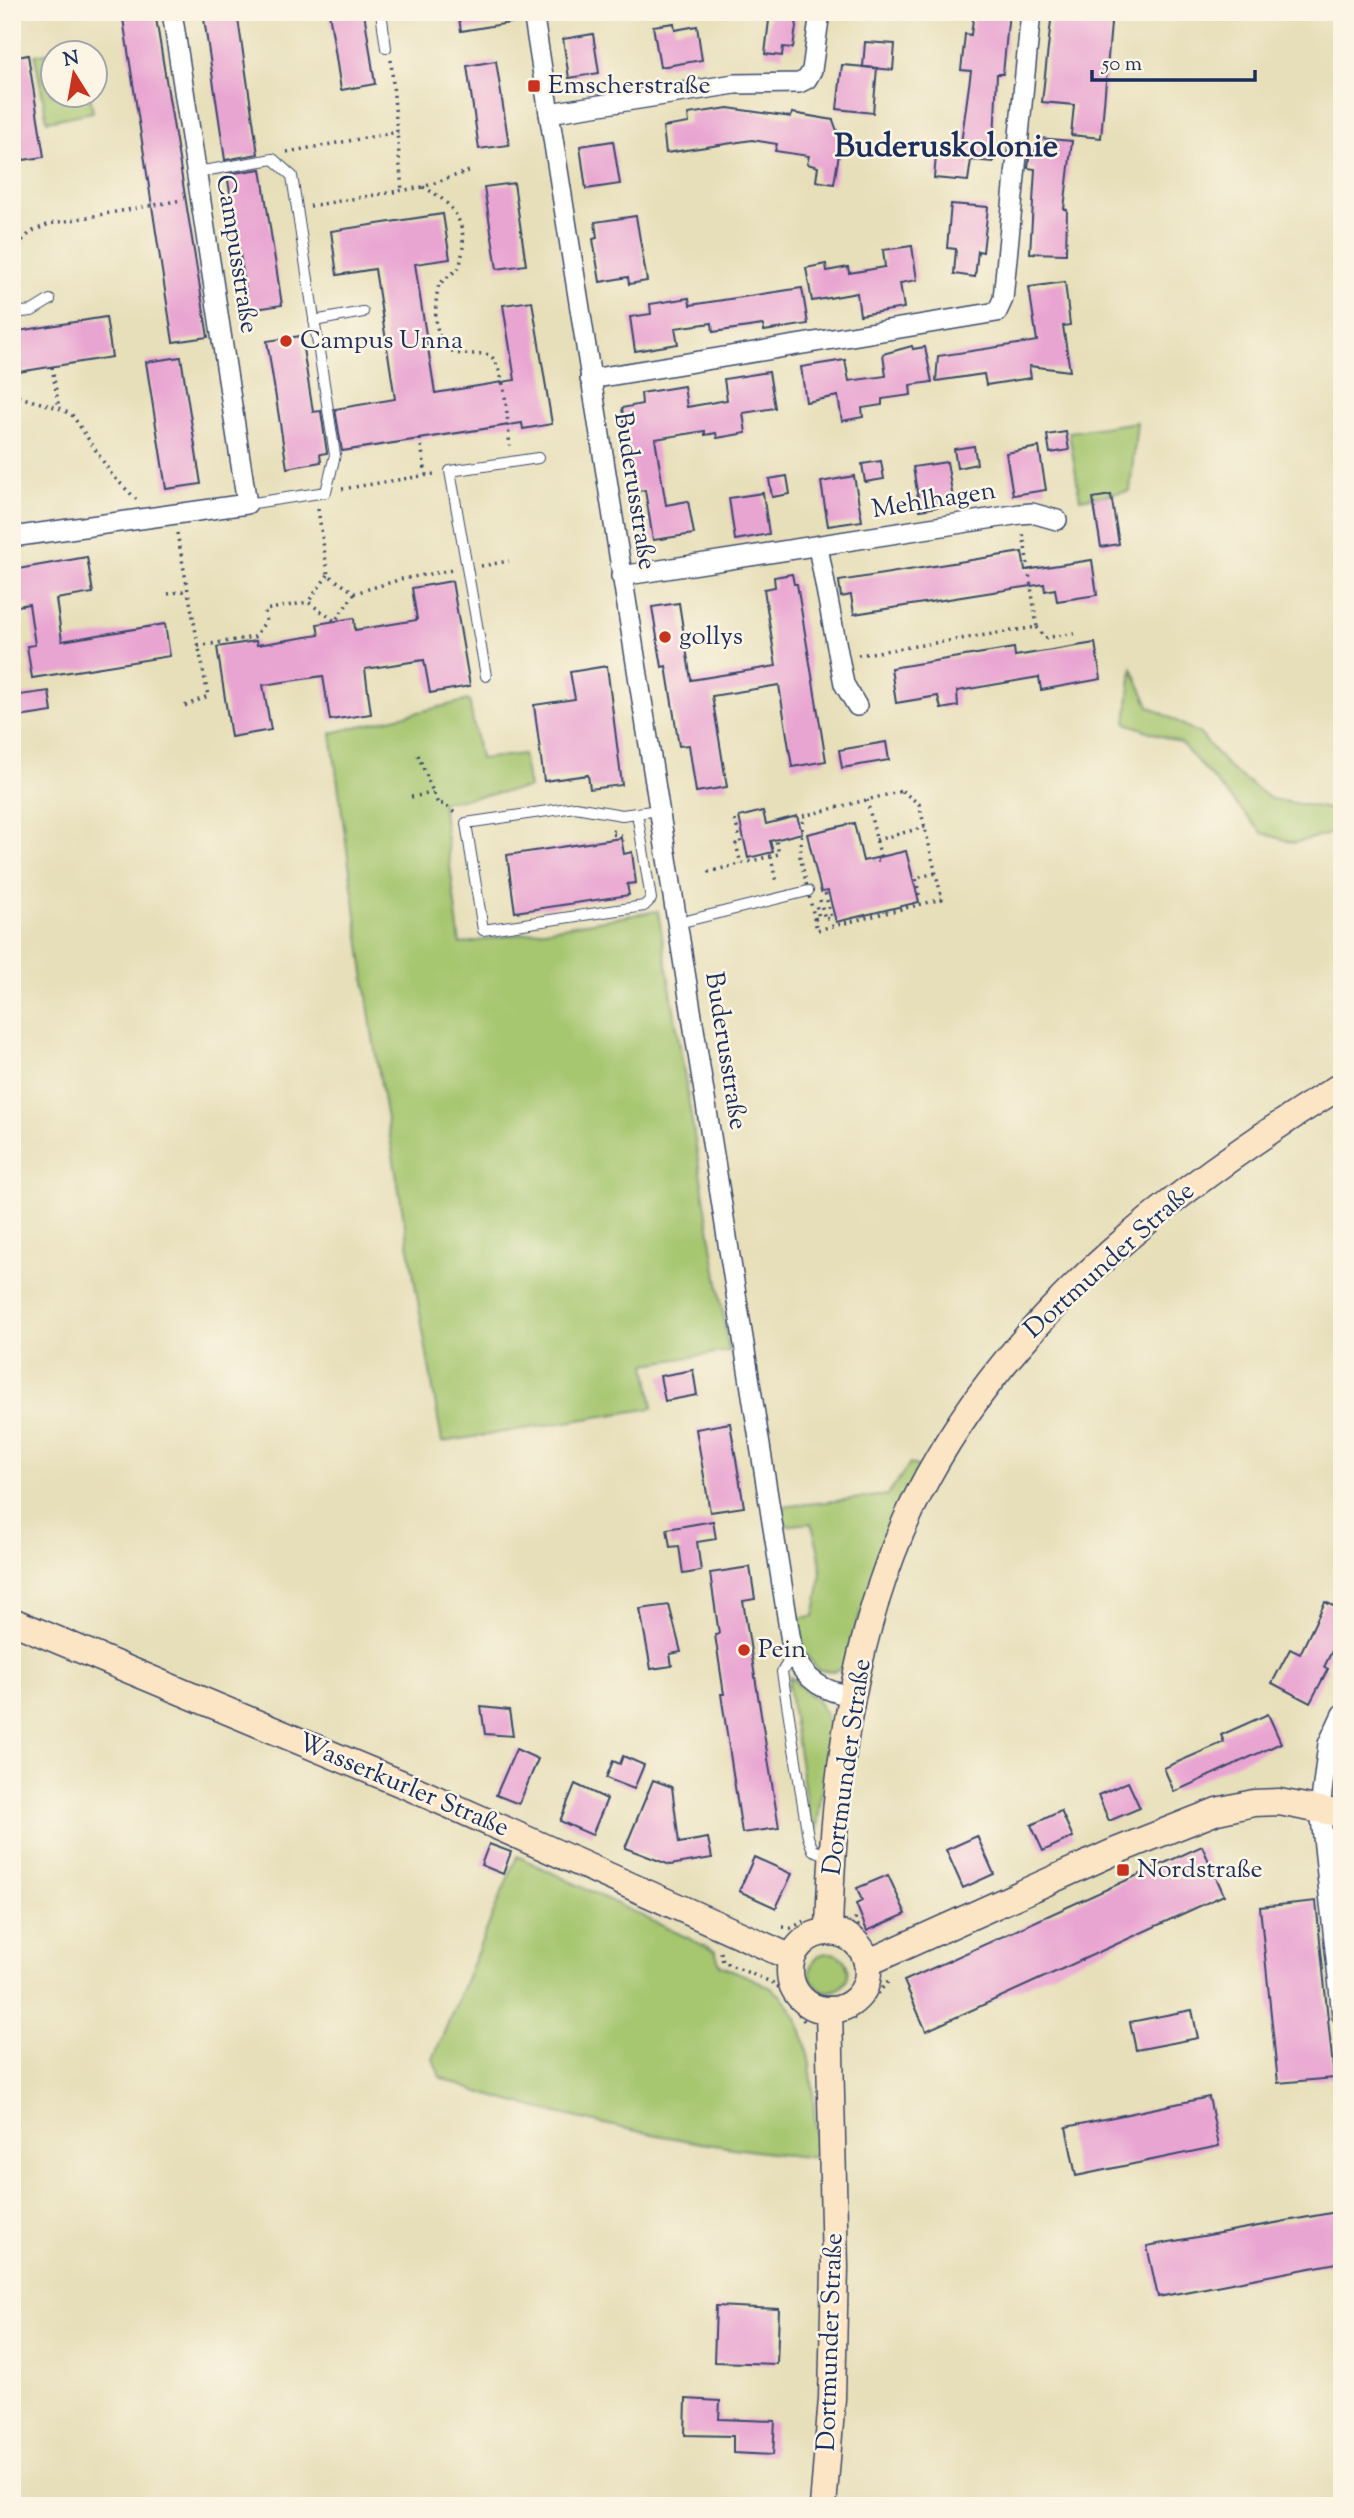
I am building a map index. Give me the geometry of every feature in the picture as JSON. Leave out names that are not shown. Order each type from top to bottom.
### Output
[{"type":"main road","name":"Dortmunder Straße","points":[[819,1924],[834,1858],[853,1696],[875,1607],[897,1544],[928,1477],[971,1406],[1019,1344],[1072,1288],[1163,1206],[1286,1119],[1342,1085]]},
{"type":"main road","name":"Wasserkurler Straße","points":[[12,1621],[442,1801],[792,1958]]},
{"type":"main road","points":[[867,1962],[1116,1852],[1217,1811],[1254,1803],[1279,1802],[1331,1811]]},
{"type":"main road","points":[[819,1924],[852,1940],[867,1962],[866,1985],[857,1998],[844,2007],[839,2017],[814,2008],[802,2000],[793,1987],[790,1973],[792,1958],[800,1945],[813,1936],[819,1924]]},
{"type":"main road","name":"Dortmunder Straße","points":[[823,2506],[832,2399],[839,2017]]},
{"type":"street","name":"Campusstraße","points":[[172,12],[247,504]]},
{"type":"street","name":"Buderusstraße","points":[[533,12],[793,1654],[802,1671],[815,1684],[833,1693],[853,1696]]},
{"type":"street","points":[[549,113],[735,84],[799,83],[807,79],[812,70],[820,12]]},
{"type":"street","name":"Buderusstraße","points":[[590,379],[996,313],[1003,299],[1031,12]]},
{"type":"street","points":[[12,537],[247,504]]},
{"type":"street","name":"Mehlhagen","points":[[621,576],[1020,514],[1032,513],[1057,520]]},
{"type":"street","points":[[818,547],[844,684],[857,706]]},
{"type":"street","points":[[1342,1714],[1328,1744],[1342,2015]]},
{"type":"lane","points":[[381,12],[386,48]]},
{"type":"lane","points":[[197,172],[273,159],[292,176],[335,455],[321,493],[247,504]]},
{"type":"lane","points":[[12,313],[32,311],[51,300]]},
{"type":"lane","points":[[314,321],[363,312]]},
{"type":"lane","points":[[486,676],[450,471],[538,458]]},
{"type":"lane","points":[[637,813],[651,899],[644,906],[483,930],[467,823],[575,807],[622,815],[659,810]]},
{"type":"lane","points":[[678,923],[808,891]]},
{"type":"lane","points":[[793,1654],[782,1672],[808,1837],[813,1850],[834,1858]]},
{"type":"path","points":[[386,48],[391,54],[402,191]]},
{"type":"path","points":[[273,159],[282,153],[398,132]]},
{"type":"path","points":[[297,208],[423,187],[471,170]]},
{"type":"path","points":[[423,187],[443,198],[455,210],[463,226],[459,268],[439,284],[435,321],[450,350],[457,353],[490,355],[495,360],[501,381],[512,462]]},
{"type":"path","points":[[12,250],[31,232],[49,224],[201,197]]},
{"type":"path","points":[[52,367],[59,408]]},
{"type":"path","points":[[12,394],[59,408],[82,427],[112,475],[139,503],[144,518]]},
{"type":"path","points":[[420,439],[426,475]]},
{"type":"path","points":[[198,646],[254,637],[267,621],[265,610],[308,602],[328,575],[321,493],[450,471]]},
{"type":"path","points":[[174,514],[208,696],[182,707]]},
{"type":"path","points":[[1020,514],[1037,627],[1044,638],[1078,633]]},
{"type":"path","points":[[308,602],[335,621],[355,593],[402,579],[509,561]]},
{"type":"path","points":[[328,575],[355,593]]},
{"type":"path","points":[[168,593],[188,590]]},
{"type":"path","points":[[839,658],[1037,627]]},
{"type":"path","points":[[418,755],[438,804],[443,804],[467,823]]},
{"type":"path","points":[[902,791],[919,804],[925,827],[942,899],[817,930],[800,856],[803,816],[902,791]]},
{"type":"path","points":[[411,797],[434,793]]},
{"type":"path","points":[[867,800],[881,859],[873,862]]},
{"type":"path","points":[[735,820],[741,843],[736,844],[741,864]]},
{"type":"path","points":[[625,846],[622,837],[611,835],[611,831],[639,826]]},
{"type":"path","points":[[876,840],[925,827]]},
{"type":"path","points":[[708,872],[779,854],[776,840]]},
{"type":"path","points":[[771,857],[780,898]]},
{"type":"path","points":[[919,895],[916,878],[936,873]]},
{"type":"path","points":[[815,919],[819,918],[814,898],[820,897],[825,919],[831,918],[825,892]]},
{"type":"path","points":[[853,1911],[864,1935],[877,1937]]},
{"type":"path","points":[[780,1927],[819,1924]]},
{"type":"path","points":[[720,1951],[723,1962],[776,1984],[802,2015],[807,2031]]},
{"type":"path","points":[[839,2017],[898,1977]]},
{"type":"green space","points":[[45,108],[92,108],[93,112],[47,121]]},
{"type":"green space","points":[[1137,422],[1130,491],[1080,499],[1069,432]]},
{"type":"green space","points":[[1132,668],[1149,706],[1200,734],[1229,768],[1271,799],[1342,811],[1342,831],[1294,843],[1262,833],[1181,743],[1126,723]]},
{"type":"green space","points":[[469,700],[480,759],[523,754],[529,788],[442,802],[460,944],[658,911],[729,1351],[646,1364],[653,1408],[442,1442],[372,1032],[331,733]]},
{"type":"green space","points":[[910,1463],[919,1467],[881,1549],[843,1668],[834,1671],[818,1670],[803,1650],[797,1618],[814,1616],[820,1579],[818,1549],[811,1523],[784,1526],[781,1507],[888,1495]]},
{"type":"green space","points":[[790,1677],[817,1701],[825,1713],[829,1730],[816,1837],[811,1831],[788,1685]]},
{"type":"green space","points":[[517,1856],[715,1951],[720,1965],[768,1986],[788,2004],[806,2044],[813,2092],[816,2158],[718,2146],[621,2128],[498,2098],[440,2077],[433,2059]]},
{"type":"green space","points":[[829,1953],[842,1959],[848,1972],[842,1985],[829,1991],[816,1985],[810,1972],[816,1959]]},
{"type":"building","points":[[122,12],[155,12],[208,337],[173,342]]},
{"type":"building","points":[[203,12],[237,12],[258,154],[225,160]]},
{"type":"building","points":[[329,12],[364,12],[375,84],[341,90]]},
{"type":"building","points":[[458,12],[515,12],[516,22],[461,31]]},
{"type":"building","points":[[770,12],[798,12],[793,48],[783,47],[782,56],[765,54]]},
{"type":"building","points":[[974,12],[1009,12],[1003,74],[997,74],[993,162],[971,160],[968,181],[934,178],[936,156],[959,158],[971,71],[961,70],[965,34],[971,35]]},
{"type":"building","points":[[1052,12],[1112,12],[1101,138],[1071,135],[1074,105],[1042,102]]},
{"type":"building","points":[[674,23],[675,30],[697,26],[702,60],[660,67],[653,26]]},
{"type":"building","points":[[593,34],[599,73],[569,78],[563,39]]},
{"type":"building","points":[[865,42],[895,44],[893,70],[863,67]]},
{"type":"building","points":[[28,55],[44,157],[23,160],[12,96],[12,58]]},
{"type":"building","points":[[496,61],[509,145],[479,149],[467,66]]},
{"type":"building","points":[[842,65],[877,68],[873,113],[837,109]]},
{"type":"building","points":[[728,108],[791,117],[792,113],[833,120],[841,142],[834,184],[816,181],[818,167],[807,164],[809,156],[775,151],[777,144],[752,140],[666,153],[663,127],[689,123],[688,114]]},
{"type":"building","points":[[1038,138],[1072,141],[1064,209],[1067,210],[1066,254],[1030,253],[1035,169],[1028,168],[1030,150],[1036,151]]},
{"type":"building","points":[[613,141],[620,184],[586,189],[580,146]]},
{"type":"building","points":[[261,169],[282,305],[249,310],[227,174]]},
{"type":"building","points":[[514,183],[526,265],[497,269],[484,187]]},
{"type":"building","points":[[951,204],[988,207],[983,252],[978,251],[975,277],[954,274],[956,249],[947,248]]},
{"type":"building","points":[[443,214],[450,259],[415,264],[435,393],[515,380],[503,305],[532,301],[552,424],[523,429],[522,423],[342,451],[335,409],[395,399],[375,269],[337,275],[331,231]]},
{"type":"building","points":[[636,216],[647,281],[629,284],[628,277],[600,282],[593,239],[597,238],[595,222]]},
{"type":"building","points":[[912,246],[917,280],[900,283],[904,308],[860,315],[857,293],[812,301],[806,268],[826,264],[827,271],[848,267],[849,273],[885,267],[883,250]]},
{"type":"building","points":[[1065,282],[1070,325],[1063,326],[1070,371],[1029,366],[1031,378],[986,385],[984,374],[936,381],[938,356],[1037,341],[1029,287]]},
{"type":"building","points":[[802,288],[808,324],[764,331],[763,325],[713,332],[712,323],[675,328],[678,344],[635,351],[630,317],[651,314],[650,304],[689,298],[690,305]]},
{"type":"building","points":[[106,317],[112,357],[12,373],[12,332]]},
{"type":"building","points":[[301,336],[313,412],[321,411],[327,453],[320,454],[321,462],[287,468],[267,341]]},
{"type":"building","points":[[912,346],[913,349],[925,347],[932,382],[910,385],[911,395],[882,399],[882,405],[862,408],[863,417],[842,421],[838,396],[806,402],[801,367],[845,360],[849,381],[886,376],[883,354]]},
{"type":"building","points":[[181,357],[201,484],[166,489],[146,362]]},
{"type":"building","points":[[769,372],[775,408],[743,413],[746,433],[717,438],[716,433],[705,435],[705,431],[655,439],[666,505],[688,501],[694,534],[653,540],[645,490],[636,491],[622,408],[642,404],[641,393],[684,386],[687,407],[727,400],[724,379]]},
{"type":"building","points":[[1066,432],[1069,450],[1050,453],[1047,435]]},
{"type":"building","points":[[974,446],[977,464],[957,468],[954,449]]},
{"type":"building","points":[[1039,447],[1046,490],[1013,495],[1006,453]]},
{"type":"building","points":[[881,461],[884,479],[865,482],[862,464]]},
{"type":"building","points":[[947,462],[954,504],[920,510],[913,467]]},
{"type":"building","points":[[787,476],[790,494],[772,497],[769,479]]},
{"type":"building","points":[[854,476],[862,521],[828,526],[821,482]]},
{"type":"building","points":[[763,493],[769,534],[735,540],[729,498]]},
{"type":"building","points":[[1111,495],[1119,544],[1101,547],[1093,498]]},
{"type":"building","points":[[1022,552],[1025,570],[1092,560],[1097,595],[1057,601],[1055,589],[1045,591],[1044,584],[854,614],[851,595],[841,597],[839,581]]},
{"type":"building","points":[[87,557],[93,593],[56,599],[62,641],[165,624],[170,656],[32,678],[27,646],[35,645],[29,604],[12,607],[12,570]]},
{"type":"building","points":[[792,574],[794,584],[797,584],[826,761],[792,767],[779,685],[712,696],[727,787],[696,792],[689,745],[679,746],[666,666],[662,667],[652,607],[679,603],[691,680],[776,666],[764,589],[775,587],[774,577]]},
{"type":"building","points":[[452,581],[470,686],[430,693],[424,660],[365,669],[371,714],[330,720],[323,676],[263,685],[271,730],[231,737],[217,647],[256,641],[257,645],[319,635],[317,624],[354,618],[355,630],[417,620],[412,588]]},
{"type":"building","points":[[1095,643],[1101,679],[1041,690],[1039,677],[957,691],[958,706],[941,709],[938,696],[896,703],[891,668],[1014,648],[1015,656]]},
{"type":"building","points":[[607,666],[622,785],[590,789],[588,775],[544,781],[534,705],[575,699],[570,672]]},
{"type":"building","points":[[49,691],[52,712],[12,718],[12,696]]},
{"type":"building","points":[[886,742],[889,760],[842,768],[839,750]]},
{"type":"building","points":[[763,811],[766,824],[797,816],[802,833],[770,841],[773,852],[748,858],[739,817]]},
{"type":"building","points":[[854,823],[863,861],[906,851],[919,902],[836,922],[828,891],[821,892],[807,834]]},
{"type":"building","points":[[621,838],[624,854],[632,852],[636,883],[627,884],[629,895],[515,912],[507,855]]},
{"type":"building","points":[[693,1370],[697,1395],[665,1401],[660,1376]]},
{"type":"building","points":[[730,1423],[744,1507],[710,1512],[696,1429]]},
{"type":"building","points":[[713,1521],[716,1539],[697,1542],[701,1571],[683,1574],[679,1546],[670,1547],[667,1529]]},
{"type":"building","points":[[750,1567],[755,1599],[743,1601],[779,1828],[742,1833],[721,1694],[724,1694],[715,1635],[719,1634],[710,1573]]},
{"type":"building","points":[[1325,1602],[1342,1610],[1342,1631],[1324,1667],[1328,1669],[1310,1703],[1272,1683],[1290,1649],[1300,1654]]},
{"type":"building","points":[[669,1605],[681,1652],[670,1654],[672,1666],[651,1669],[640,1609]]},
{"type":"building","points":[[481,1707],[509,1710],[513,1736],[485,1734]]},
{"type":"building","points":[[1268,1714],[1281,1743],[1174,1792],[1164,1768],[1224,1742],[1221,1735]]},
{"type":"building","points":[[516,1749],[538,1759],[519,1804],[496,1795]]},
{"type":"building","points":[[623,1756],[644,1765],[634,1789],[606,1778],[613,1761],[620,1764]]},
{"type":"building","points":[[653,1780],[672,1787],[679,1843],[708,1838],[712,1858],[670,1865],[625,1848]]},
{"type":"building","points":[[1128,1782],[1140,1808],[1109,1821],[1098,1795]]},
{"type":"building","points":[[575,1784],[607,1799],[592,1835],[560,1821]]},
{"type":"building","points":[[1061,1811],[1073,1837],[1043,1851],[1031,1825]]},
{"type":"building","points":[[977,1836],[994,1874],[963,1888],[946,1850]]},
{"type":"building","points":[[489,1844],[511,1852],[503,1874],[481,1865]]},
{"type":"building","points":[[1202,1846],[1224,1895],[926,2031],[904,1981]]},
{"type":"building","points":[[754,1857],[792,1874],[776,1908],[739,1891]]},
{"type":"building","points":[[888,1875],[906,1914],[867,1931],[856,1904],[862,1901],[857,1888]]},
{"type":"building","points":[[1316,1901],[1334,2078],[1278,2083],[1260,1907]]},
{"type":"building","points":[[1192,2010],[1198,2038],[1136,2050],[1130,2022]]},
{"type":"building","points":[[1209,2097],[1219,2146],[1076,2176],[1066,2127]]},
{"type":"building","points":[[1342,2211],[1342,2262],[1158,2297],[1147,2246]]},
{"type":"building","points":[[716,2306],[779,2309],[777,2364],[714,2362]]},
{"type":"building","points":[[686,2399],[720,2401],[719,2419],[775,2421],[773,2455],[733,2453],[733,2436],[685,2435]]},
{"type":"place","name":"Emscherstraße","points":[[534,86]]},
{"type":"place","name":"Campus Unna","points":[[286,341]]},
{"type":"place","name":"gollys","points":[[665,637]]},
{"type":"place","name":"Pein","points":[[744,1650]]},
{"type":"place","name":"Nordstraße","points":[[1123,1870]]},
{"type":"district","name":"Buderuskolonie","points":[[946,148]]}]
